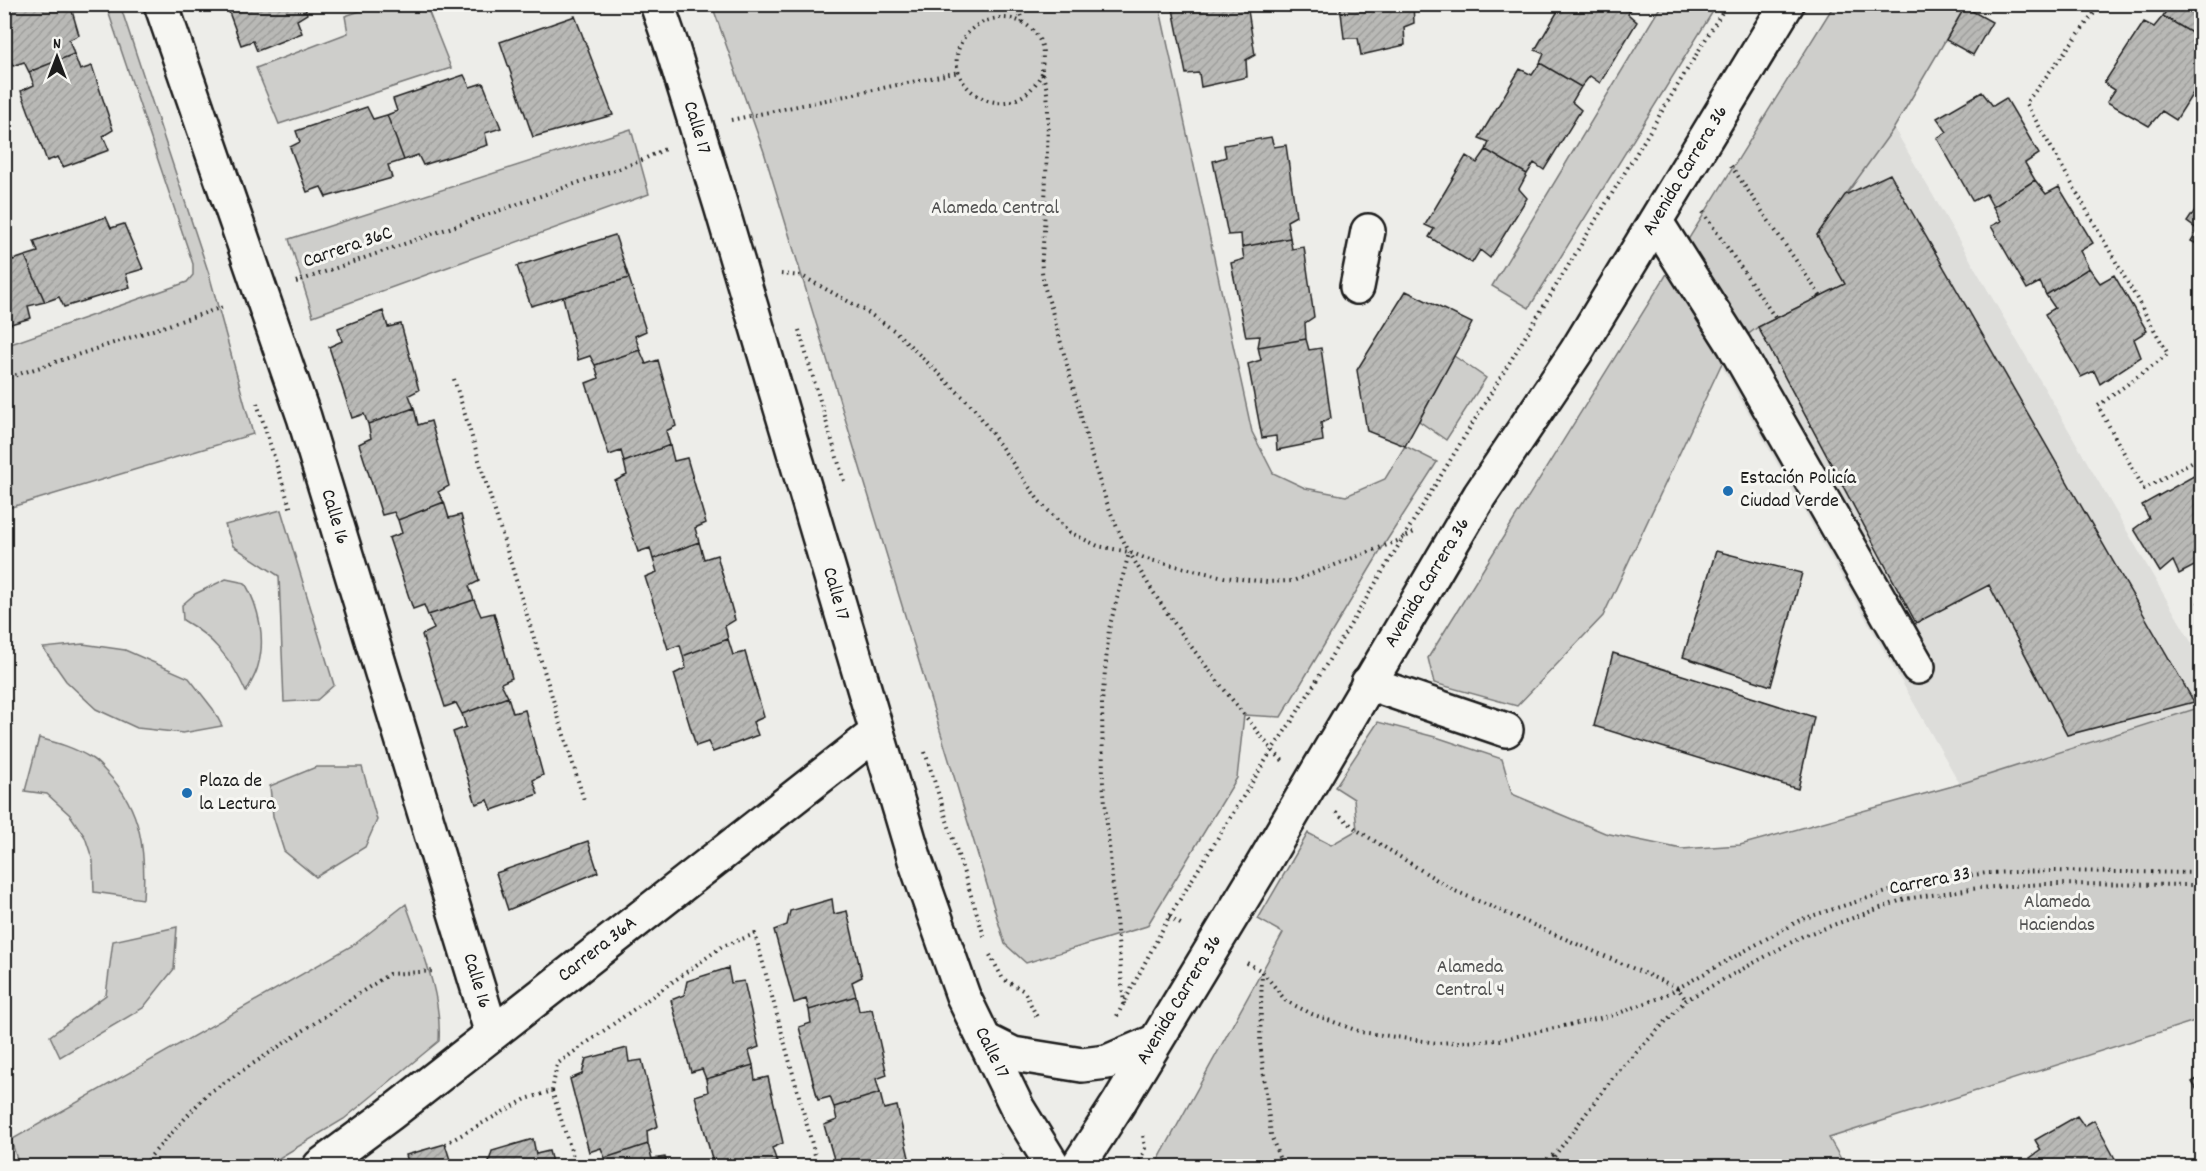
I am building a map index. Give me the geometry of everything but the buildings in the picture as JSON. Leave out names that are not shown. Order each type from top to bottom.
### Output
[{"type":"street","name":"Calle 16","points":[[161,4],[304,417],[492,1034]]},
{"type":"street","name":"Calle 17","points":[[657,4],[672,47],[876,733],[939,928],[963,996],[1018,1109],[1053,1167]]},
{"type":"street","name":"Avenida Carrera 36","points":[[1078,1167],[1259,871],[1480,495],[1576,352],[1787,4]]},
{"type":"street","points":[[1656,222],[1734,345],[1918,667]]},
{"type":"street","points":[[1357,287],[1368,231]]},
{"type":"street","points":[[1368,683],[1506,730]]},
{"type":"street","name":"Carrera 36A","points":[[320,1167],[876,733]]},
{"type":"street","points":[[985,1040],[1013,1054],[1070,1064],[1107,1062],[1154,1042]]},
{"type":"path","points":[[1016,4],[1023,24]]},
{"type":"path","points":[[923,748],[991,956],[1003,979],[1024,991],[1070,1064],[1124,1005],[1170,917],[1292,721],[1727,4]]},
{"type":"path","points":[[2101,4],[2026,104],[2168,354],[2098,406],[2144,489],[2202,456]]},
{"type":"path","points":[[995,18],[1010,18],[1023,24],[1034,33],[1042,46],[1044,59],[1042,73],[1036,85],[1026,95],[1014,101],[1000,103],[986,101],[974,94],[965,84],[959,72],[957,57],[961,43],[969,31],[981,22],[995,18]]},
{"type":"path","points":[[727,110],[731,120],[959,72]]},
{"type":"path","points":[[1042,73],[1046,86],[1048,118],[1042,277],[1103,493],[1129,552],[1188,643],[1272,750],[1325,804],[1357,830],[1453,890],[1678,988],[1686,1000]]},
{"type":"path","name":"Carrera 36C","points":[[4,379],[262,294],[640,161],[698,134]]},
{"type":"path","points":[[1707,137],[1732,168],[1821,297]]},
{"type":"path","points":[[1682,178],[1776,319]]},
{"type":"path","points":[[778,263],[784,284]]},
{"type":"path","points":[[781,274],[802,276],[864,310],[895,331],[974,408],[1039,501],[1069,532],[1098,546],[1129,552],[1150,560],[1224,578],[1267,582],[1293,581],[1400,540],[1420,529]]},
{"type":"path","points":[[798,324],[847,489]]},
{"type":"path","points":[[454,379],[584,800]]},
{"type":"path","points":[[255,397],[291,510]]},
{"type":"path","points":[[1124,1005],[1103,782],[1102,703],[1109,629],[1129,552]]},
{"type":"path","points":[[1170,917],[1262,971],[1286,1001],[1312,1014],[1361,1032],[1437,1043],[1500,1040],[1614,1015],[1662,997],[1802,919],[1912,884],[1987,873],[2037,871],[2202,873]]},
{"type":"path","name":"Carrera 33","points":[[1557,1152],[1614,1076],[1686,1000],[1803,936],[1905,899],[1978,888],[2044,884],[2202,885]]},
{"type":"path","points":[[576,1167],[552,1091],[557,1064],[723,946],[755,934],[818,1167]]},
{"type":"path","points":[[147,1167],[149,1158],[207,1094],[389,974],[429,971],[473,972]]},
{"type":"path","points":[[1262,971],[1260,1043],[1271,1135],[1281,1167]]},
{"type":"path","points":[[445,1144],[526,1099],[552,1091]]},
{"type":"path","points":[[1118,1104],[1140,1120],[1145,1148],[1138,1167]]},
{"type":"path","points":[[1537,1167],[1557,1152]]},
{"type":"path","points":[[1547,1167],[1557,1152]]},
{"type":"shaded area","points":[[1894,128],[2201,659],[2201,707],[1960,784],[1721,365],[1734,345],[1758,327],[1845,284],[1817,235]]},
{"type":"green space","points":[[381,4],[426,5],[451,68],[279,124],[256,68],[348,33],[345,16]]},
{"type":"green space","points":[[1662,4],[1717,5],[1529,308],[1492,286]]},
{"type":"green space","points":[[106,5],[120,5],[209,274],[253,434],[5,509],[5,346],[187,282],[193,275],[193,264]]},
{"type":"green space","name":"Alameda Central","points":[[712,5],[1159,5],[1252,432],[1273,473],[1305,488],[1346,496],[1385,479],[1405,446],[1437,462],[1387,540],[1281,717],[1244,715],[1237,778],[1147,926],[1026,963],[1005,944],[764,152]]},
{"type":"green space","points":[[1834,5],[1966,5],[1894,128],[1817,235],[1845,284],[1758,327],[1734,345],[1721,365],[1603,616],[1517,706],[1434,683],[1428,658]]},
{"type":"green space","points":[[631,129],[649,194],[313,316],[289,239]]},
{"type":"green space","points":[[1454,356],[1486,378],[1446,440],[1419,421]]},
{"type":"green space","points":[[281,510],[334,685],[317,700],[284,702],[279,576],[233,546],[225,525]]},
{"type":"green space","points":[[226,579],[245,583],[260,623],[260,656],[256,673],[246,692],[220,650],[204,634],[183,620],[182,605],[195,594]]},
{"type":"green space","points":[[83,644],[125,650],[189,678],[213,709],[222,726],[183,733],[137,728],[96,709],[66,681],[43,648]]},
{"type":"green space","name":"Alameda Central 4","points":[[2201,707],[2201,1019],[1829,1138],[1845,1166],[1155,1166],[1283,933],[1258,919],[1308,833],[1331,845],[1357,830],[1354,799],[1335,787],[1378,722],[1439,738],[1502,759],[1512,794],[1605,833],[1682,849],[1740,845],[1960,784]]},
{"type":"green space","points":[[39,738],[79,751],[91,758],[119,788],[135,817],[139,832],[144,865],[143,899],[94,892],[93,861],[85,837],[70,815],[47,794],[25,791]]},
{"type":"green space","points":[[316,767],[362,767],[377,820],[365,847],[316,877],[284,851],[273,816],[270,786]]},
{"type":"green space","points":[[406,904],[434,989],[439,1041],[344,1119],[266,1166],[19,1166],[11,1140],[355,944]]},
{"type":"green space","points":[[177,927],[174,969],[143,1008],[60,1057],[50,1036],[106,995],[113,941]]},
{"type":"place","name":"Estación Policía Ciudad Verde","points":[[1728,491]]},
{"type":"place","name":"Plaza de la Lectura","points":[[187,793]]},
{"type":"park label","name":"Alameda Haciendas","points":[[2057,914]]}]
